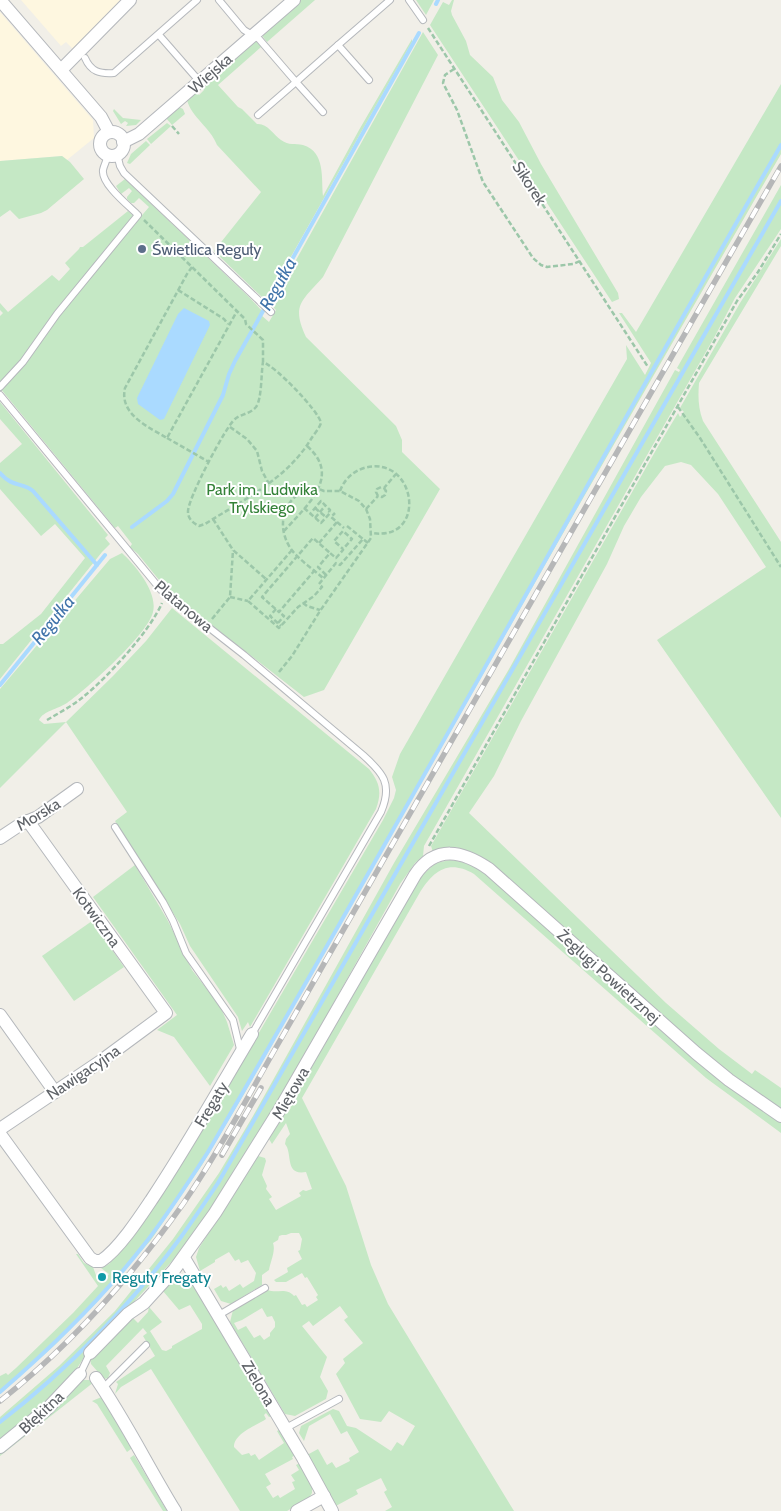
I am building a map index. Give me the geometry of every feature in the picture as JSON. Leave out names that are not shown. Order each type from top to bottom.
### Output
[{"type":"street","points":[[0,0],[101,117],[108,132]]},
{"type":"street","points":[[61,70],[130,0]]},
{"type":"street","name":"Wiejska","points":[[123,142],[139,134],[294,0]]},
{"type":"street","points":[[108,132],[118,134],[123,142],[122,150],[113,155],[102,150],[100,143],[103,136],[108,132]]},
{"type":"street","name":"Morska","points":[[0,838],[38,817],[77,789]]},
{"type":"street","name":"Kotwiczna","points":[[28,821],[166,1013]]},
{"type":"street","name":"Żeglugi Powietrznej","points":[[430,859],[444,854],[460,854],[470,857],[489,870],[696,1053],[729,1080],[781,1116]]},
{"type":"street","name":"Miętowa","points":[[90,1353],[128,1314],[144,1302],[184,1258],[220,1206],[280,1109],[414,874],[430,859]]},
{"type":"street","name":"Nawigacyjna","points":[[0,1129],[102,1061],[166,1013]]},
{"type":"street","points":[[0,1015],[55,1092]]},
{"type":"street","name":"Fregaty","points":[[0,1134],[90,1258],[95,1261],[101,1261],[115,1247],[147,1206],[185,1148],[252,1034]]},
{"type":"street","name":"Zielona","points":[[184,1258],[286,1428],[332,1511]]},
{"type":"street","name":"Błękitna","points":[[0,1447],[48,1408],[80,1374]]},
{"type":"street","points":[[99,1383],[130,1431],[174,1511]]},
{"type":"street","points":[[298,1511],[324,1496]]},
{"type":"lane","points":[[85,58],[94,71],[103,74],[114,73],[198,0]]},
{"type":"lane","points":[[219,0],[244,30],[254,35],[323,112]]},
{"type":"lane","points":[[258,115],[390,0]]},
{"type":"lane","points":[[410,0],[423,20]]},
{"type":"lane","points":[[158,34],[200,82]]},
{"type":"lane","points":[[338,45],[369,80]]},
{"type":"lane","points":[[0,388],[23,362],[57,314],[138,216],[105,180],[103,169],[113,155],[124,173],[271,312]]},
{"type":"lane","name":"Platanowa","points":[[0,395],[165,595],[273,679],[376,767],[386,781],[387,794]]},
{"type":"lane","name":"Fregaty","points":[[252,1034],[381,812],[387,794]]},
{"type":"lane","points":[[115,827],[173,921],[186,952],[233,1020],[241,1053]]},
{"type":"lane","points":[[219,1315],[265,1288]]},
{"type":"lane","points":[[99,1383],[146,1345]]},
{"type":"lane","points":[[80,1374],[90,1353]]},
{"type":"lane","points":[[286,1428],[339,1399]]},
{"type":"path","name":"Sikorek","points":[[423,20],[648,367]]},
{"type":"path","points":[[454,68],[445,75],[443,82],[457,110],[484,182],[506,218],[533,258],[541,265],[556,267],[580,261]]},
{"type":"path","points":[[172,126],[179,134]]},
{"type":"path","points":[[138,216],[237,311],[264,342],[262,362],[259,398],[256,407],[236,418],[209,462],[196,488],[188,512],[191,521],[199,526],[206,524],[269,484],[292,464],[321,425],[320,419],[294,388],[268,364],[262,362]]},
{"type":"path","points":[[430,859],[430,844],[737,301],[758,272],[781,234]]},
{"type":"path","points":[[192,267],[129,378],[123,393],[126,406],[138,420],[209,462]]},
{"type":"path","points":[[178,290],[224,319],[228,324]]},
{"type":"path","points":[[167,438],[228,324],[237,311]]},
{"type":"path","points":[[678,407],[700,438],[781,567]]},
{"type":"path","points":[[230,427],[247,439],[257,451],[262,471],[269,484]]},
{"type":"path","points":[[284,531],[319,489],[322,474],[320,464],[307,446]]},
{"type":"path","points":[[340,491],[348,477],[357,470],[373,466],[384,468],[396,474],[406,486],[409,497],[409,508],[406,518],[395,531],[384,534],[372,533]]},
{"type":"path","points":[[384,488],[396,474]]},
{"type":"path","points":[[273,679],[292,656],[320,611],[368,544],[372,533],[366,509],[357,500],[340,491],[324,491],[315,486],[303,490],[293,498],[283,515],[284,531],[292,550],[323,578]]},
{"type":"path","points":[[378,496],[377,488],[384,488]]},
{"type":"path","points":[[366,509],[378,496],[382,497],[385,495],[386,491],[384,488]]},
{"type":"path","points":[[304,508],[310,514],[321,524],[330,513],[328,512],[330,510],[321,501],[310,514]]},
{"type":"path","points":[[315,518],[326,506]]},
{"type":"path","points":[[315,508],[326,517]]},
{"type":"path","points":[[335,513],[331,517],[344,528]]},
{"type":"path","points":[[213,519],[233,550],[266,579]]},
{"type":"path","points":[[319,543],[337,522]]},
{"type":"path","points":[[347,526],[368,544]]},
{"type":"path","points":[[278,623],[284,616],[262,597],[313,538],[336,558],[343,550],[352,539],[343,531],[334,541],[343,550]]},
{"type":"path","points":[[230,597],[248,601],[279,628],[303,603],[314,596],[322,587],[318,584],[336,562],[340,566],[363,539]]},
{"type":"path","points":[[206,626],[230,597],[233,550]]},
{"type":"path","points":[[248,601],[292,550]]},
{"type":"path","points":[[326,575],[318,567],[330,553]]},
{"type":"path","points":[[281,626],[270,616],[278,610],[315,570]]},
{"type":"path","points":[[47,720],[84,696],[111,670],[144,633],[158,612],[165,595]]},
{"type":"path","points":[[303,603],[320,611]]},
{"type":"shaded area","points":[[21,0],[124,0],[75,51],[66,42],[61,46]]},
{"type":"shaded area","points":[[0,12],[93,120],[94,138],[67,160],[62,156],[0,161]]},
{"type":"green space","points":[[301,0],[315,0],[267,42],[263,34]]},
{"type":"green space","points":[[416,0],[434,0],[426,15]]},
{"type":"green space","points":[[454,0],[451,11],[452,15],[466,41],[470,55],[493,77],[502,100],[519,122],[541,164],[618,293],[619,299],[612,302],[430,25],[443,2],[449,5]]},
{"type":"green space","name":"Park im. Ludwika Trylskiego","points":[[423,32],[438,55],[323,277],[304,298],[299,310],[299,318],[306,337],[396,426],[402,440],[402,452],[440,489],[324,690],[304,697],[168,591],[130,547],[132,544],[118,526],[115,528],[0,388],[0,316],[3,313],[0,310],[0,303],[8,312],[52,275],[59,281],[70,269],[65,263],[80,247],[83,247],[128,211],[138,220],[149,207],[139,198],[134,203],[131,203],[127,199],[132,191],[129,188],[121,194],[116,186],[125,179],[249,297],[263,312],[261,315],[269,322],[276,310],[271,305]]},
{"type":"green space","points":[[412,39],[266,301],[214,251],[261,192],[217,145],[189,106],[187,100],[196,92],[199,95],[204,90],[202,87],[254,42],[257,42],[261,47],[218,85],[257,124],[267,127],[284,142],[303,145],[316,154],[321,167],[323,196]]},
{"type":"green space","points":[[781,84],[781,154],[202,1165],[151,1240],[96,1303],[57,1343],[0,1394],[0,1376],[6,1373],[8,1375],[16,1368],[98,1286],[76,1254],[84,1263],[93,1267],[97,1278],[102,1282],[109,1274],[101,1268],[109,1264],[127,1243],[169,1184],[194,1144],[383,820],[394,798],[396,790],[392,777],[400,754],[627,359],[626,345],[645,375],[651,363],[619,313],[622,313],[636,332]]},
{"type":"green space","points":[[179,107],[183,109],[185,114],[172,125],[166,118]]},
{"type":"green space","points":[[114,109],[123,118],[141,120],[136,125],[126,126],[128,123],[125,121],[121,124],[113,111]]},
{"type":"green space","points":[[167,123],[171,126],[151,144],[147,139]]},
{"type":"green space","points":[[146,141],[150,145],[130,164],[127,163],[131,154]]},
{"type":"green space","points":[[62,156],[70,162],[84,179],[41,213],[19,219],[10,210],[0,217],[0,161]]},
{"type":"green space","points":[[781,185],[781,229],[735,298],[424,846],[423,856],[415,863],[400,884],[283,1094],[222,1193],[175,1258],[88,1351],[74,1373],[47,1402],[0,1442],[0,1417],[59,1366],[115,1311],[173,1239],[219,1173],[253,1116],[394,863],[509,669],[675,370],[679,372],[680,370],[677,368]]},
{"type":"green space","points":[[781,239],[781,246],[699,383],[699,407],[703,421],[781,542],[781,818],[657,640],[766,567],[718,494],[691,465],[681,462],[665,466],[641,497],[624,526],[607,564],[521,721],[494,776],[469,813],[666,1003],[719,1049],[752,1074],[755,1070],[781,1088],[781,1110],[740,1083],[699,1050],[472,852],[455,847],[433,852],[431,846],[660,443],[678,413],[680,417],[684,412],[680,408],[740,303]]},
{"type":"green space","points":[[0,402],[108,535],[105,538],[110,544],[0,679],[0,644],[3,644],[41,614],[85,558],[55,524],[41,536],[0,489],[0,463],[22,444],[0,419]]},
{"type":"green space","points":[[122,553],[133,564],[149,588],[154,604],[153,612],[149,622],[140,634],[102,674],[67,703],[47,712],[39,720],[44,724],[66,722],[0,788],[0,689],[110,559]]},
{"type":"green space","points":[[172,608],[369,769],[376,779],[379,788],[379,798],[376,809],[250,1027],[248,1022],[242,1031],[238,1017],[190,946],[180,924],[115,821],[127,812],[66,722],[146,641]]},
{"type":"green space","points":[[450,860],[466,863],[490,877],[781,1121],[781,1133],[706,1078],[474,874],[465,870],[449,868],[436,874],[424,886],[302,1098],[346,1186],[371,1265],[388,1304],[514,1511],[385,1511],[392,1507],[384,1492],[387,1490],[381,1478],[356,1490],[358,1494],[334,1507],[307,1455],[318,1449],[327,1465],[332,1462],[336,1468],[350,1461],[349,1458],[359,1452],[347,1431],[341,1434],[330,1414],[309,1426],[304,1441],[299,1433],[301,1426],[333,1409],[339,1411],[347,1426],[356,1428],[391,1451],[397,1442],[403,1446],[415,1426],[389,1411],[381,1422],[360,1419],[336,1374],[345,1363],[343,1359],[363,1343],[344,1320],[348,1317],[340,1306],[313,1326],[309,1321],[302,1326],[327,1357],[320,1377],[328,1391],[326,1399],[295,1416],[285,1414],[230,1322],[233,1310],[268,1290],[285,1291],[294,1296],[296,1295],[302,1305],[305,1304],[307,1307],[318,1300],[316,1297],[318,1295],[307,1277],[305,1278],[302,1273],[286,1282],[276,1282],[274,1280],[288,1272],[287,1268],[302,1259],[298,1251],[300,1250],[302,1239],[299,1233],[279,1236],[278,1240],[273,1243],[273,1257],[269,1270],[262,1275],[262,1285],[231,1304],[221,1301],[214,1289],[221,1285],[223,1288],[226,1286],[229,1291],[240,1284],[243,1288],[254,1281],[256,1273],[248,1260],[241,1263],[239,1259],[235,1261],[229,1252],[200,1271],[196,1257],[199,1248],[258,1156],[265,1158],[266,1161],[262,1175],[267,1186],[266,1189],[272,1197],[269,1199],[276,1210],[301,1196],[299,1193],[303,1190],[312,1189],[306,1172],[295,1171],[290,1163],[285,1144],[290,1134],[286,1123],[272,1144],[269,1139],[420,877],[436,863]],"holes":[[[262,1308],[267,1317],[272,1316],[275,1327],[270,1336],[264,1340],[260,1335],[254,1338],[246,1326],[238,1330],[234,1323]]]},
{"type":"green space","points":[[135,865],[168,921],[192,970],[220,1006],[227,1022],[234,1045],[210,1086],[174,1037],[157,1030],[177,1015],[93,897]]},
{"type":"green space","points":[[92,921],[124,967],[74,1001],[42,956]]},
{"type":"green space","points":[[185,1274],[190,1276],[273,1416],[269,1417],[266,1413],[264,1415],[266,1419],[241,1434],[234,1447],[242,1455],[249,1453],[251,1456],[255,1454],[259,1460],[284,1443],[277,1431],[281,1429],[296,1455],[292,1457],[293,1459],[265,1474],[271,1484],[266,1487],[273,1498],[278,1495],[280,1498],[295,1489],[292,1482],[295,1481],[291,1475],[299,1470],[296,1465],[300,1463],[312,1487],[312,1493],[309,1498],[287,1511],[240,1511],[151,1369],[121,1387],[115,1394],[118,1384],[116,1382],[155,1356],[143,1336],[147,1333],[143,1328],[106,1366],[110,1373],[108,1378],[104,1379],[91,1364],[90,1359],[133,1318],[138,1323],[148,1312],[149,1307],[162,1322],[150,1331],[162,1350],[166,1351],[172,1348],[172,1346],[202,1329],[202,1324],[190,1305],[179,1310],[163,1291],[178,1275]]},
{"type":"green space","points":[[82,1380],[94,1382],[0,1456],[0,1452]]},
{"type":"green space","points":[[104,1396],[135,1446],[127,1452],[97,1404],[92,1401]]},
{"type":"green space","points":[[134,1455],[167,1511],[163,1511],[130,1458]]},
{"type":"water","points":[[184,308],[209,321],[210,325],[164,419],[160,420],[138,404],[137,398],[178,314]]},
{"type":"waterway","name":"Regułka","points":[[436,4],[438,0]]},
{"type":"waterway","name":"Regułka","points":[[132,527],[167,501],[173,494],[223,395],[235,361],[419,33]]},
{"type":"waterway","points":[[0,1392],[57,1340],[127,1266],[177,1200],[208,1152],[353,901],[781,145]]},
{"type":"waterway","points":[[0,1422],[74,1359],[119,1312],[162,1262],[218,1183],[781,201]]},
{"type":"waterway","points":[[0,473],[9,481],[33,491],[97,565]]},
{"type":"waterway","name":"Regułka","points":[[0,685],[105,555]]},
{"type":"railway","points":[[0,1401],[26,1380],[75,1334],[121,1284],[196,1185],[781,166]]},
{"type":"railway","points":[[222,1155],[261,1088]]},
{"type":"place","name":"Świetlica Reguły","points":[[142,249]]},
{"type":"place","name":"Reguły Fregaty","points":[[102,1277]]}]
